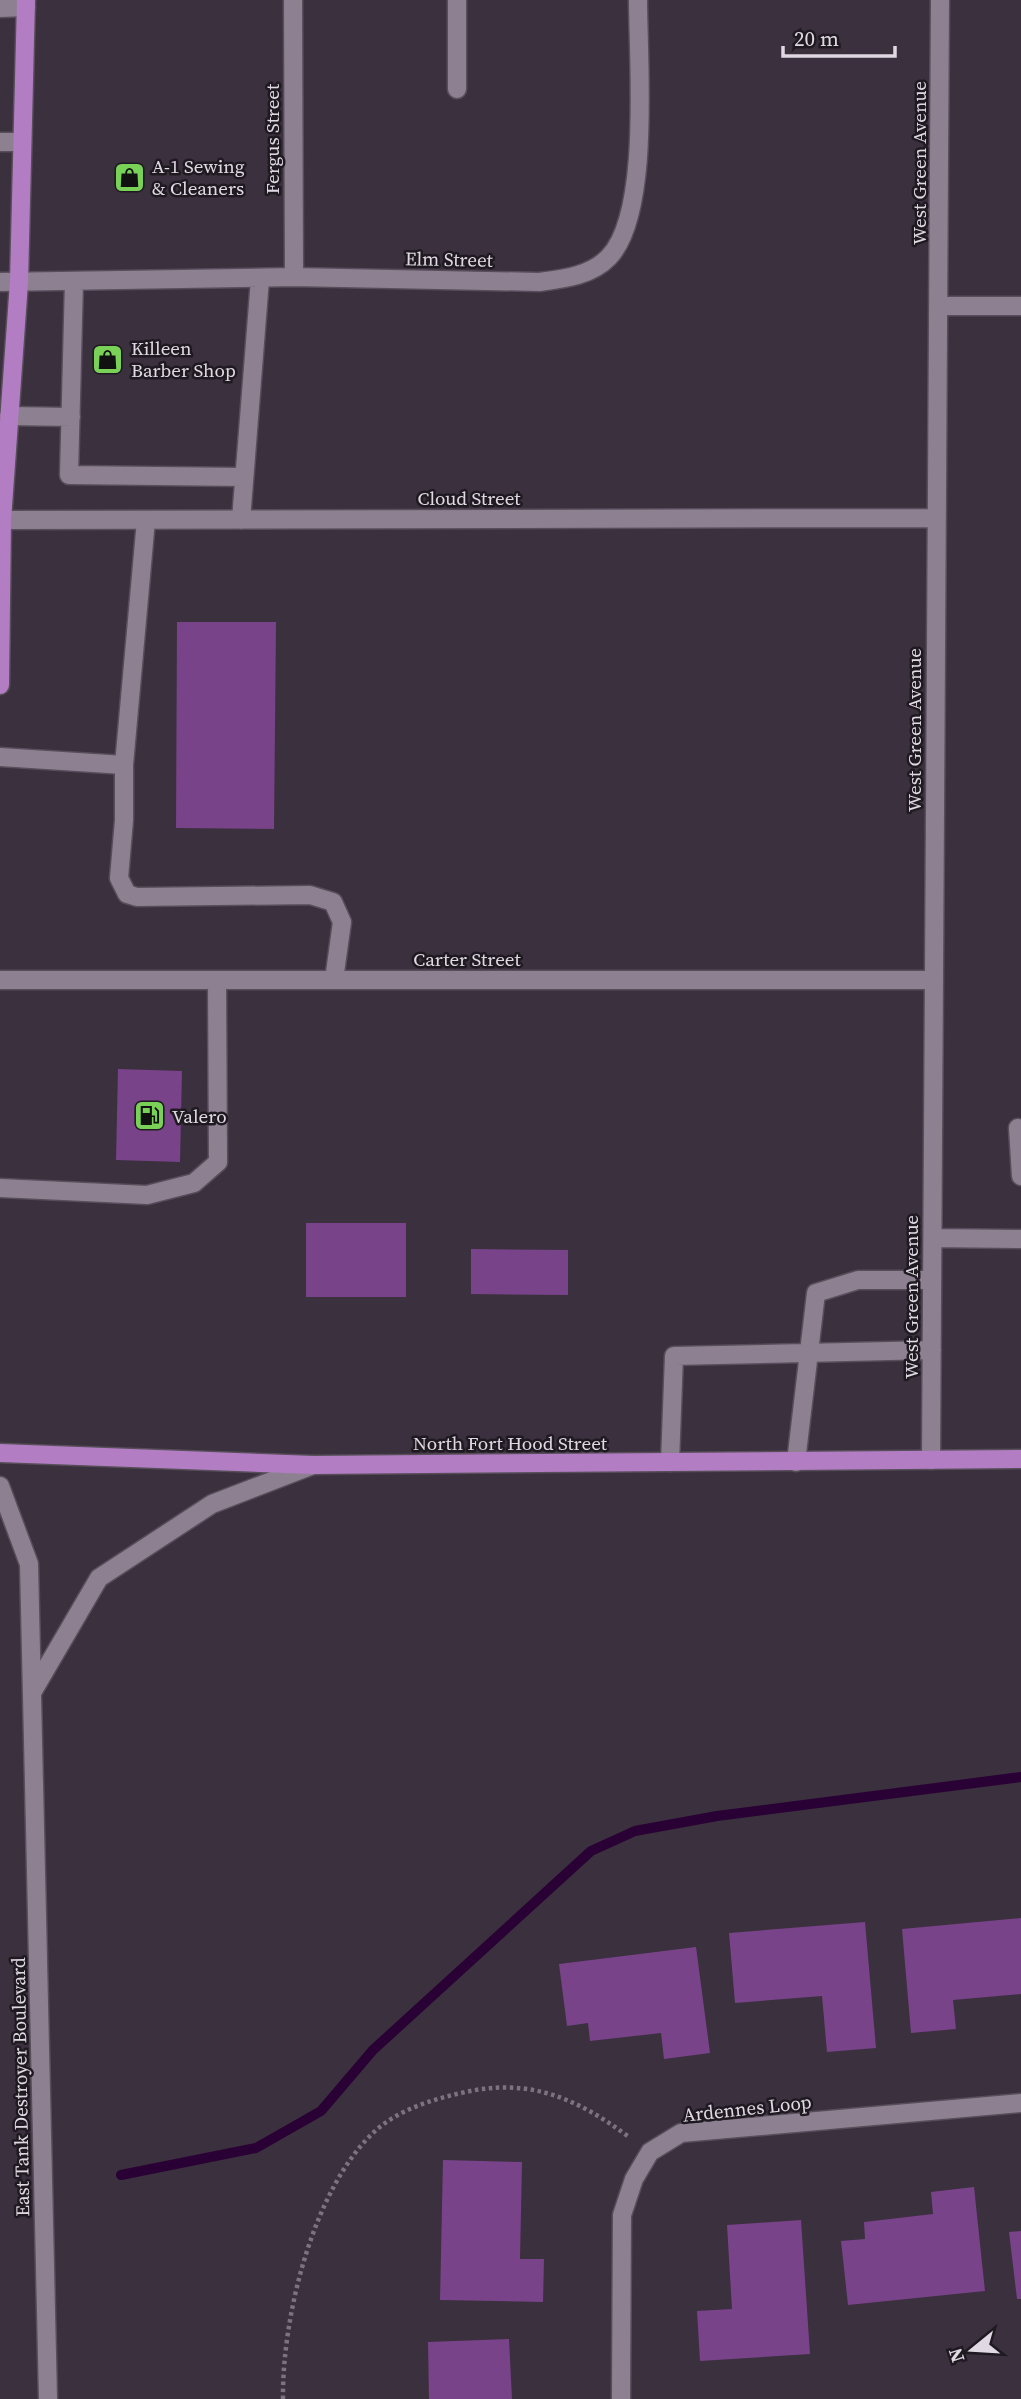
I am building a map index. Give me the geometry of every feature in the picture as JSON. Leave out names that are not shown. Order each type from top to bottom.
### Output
[{"type":"main road","points":[[0,685],[2,520],[19,282],[26,4]]},
{"type":"main road","name":"North Fort Hood Street","points":[[0,1453],[313,1465],[1021,1460]]},
{"type":"street","name":"Fergus Street","points":[[293,0],[294,277]]},
{"type":"street","points":[[457,0],[457,89]]},
{"type":"street","name":"Elm Street","points":[[0,282],[294,277],[539,282],[576,277],[609,258],[627,225],[638,170],[638,0]]},
{"type":"street","name":"West Green Avenue","points":[[932,1460],[935,518],[940,306],[940,0]]},
{"type":"street","points":[[0,8],[26,4]]},
{"type":"street","points":[[0,142],[22,142]]},
{"type":"street","points":[[241,520],[260,279]]},
{"type":"street","points":[[74,281],[69,475],[244,477]]},
{"type":"street","points":[[940,306],[1021,306]]},
{"type":"street","points":[[9,416],[71,416]]},
{"type":"street","name":"Cloud Street","points":[[2,520],[935,518]]},
{"type":"street","points":[[146,520],[124,765],[124,820],[119,878],[127,894],[136,897],[310,895],[333,902],[342,922],[334,980]]},
{"type":"street","points":[[0,757],[124,765]]},
{"type":"street","name":"Carter Street","points":[[0,980],[934,980]]},
{"type":"street","points":[[0,1188],[147,1195],[194,1183],[218,1162],[217,981]]},
{"type":"street","points":[[1018,1128],[1021,1176]]},
{"type":"street","points":[[933,1238],[1021,1239]]},
{"type":"street","points":[[796,1462],[816,1293],[858,1280],[932,1280]]},
{"type":"street","points":[[670,1462],[674,1356],[932,1350]]},
{"type":"street","points":[[33,1691],[99,1578],[212,1504],[313,1465]]},
{"type":"street","name":"East Tank Destroyer Boulevard","points":[[0,1486],[29,1564],[48,2399]]},
{"type":"street","name":"Ardennes Loop","points":[[621,2399],[622,2215],[634,2179],[650,2152],[681,2133],[1021,2103]]},
{"type":"path","points":[[283,2399],[285,2344],[291,2307],[317,2228],[356,2151],[390,2119],[432,2100],[492,2086],[517,2085],[547,2091],[601,2116],[650,2152]]},
{"type":"building","points":[[177,622],[276,622],[274,829],[176,828]]},
{"type":"building","name":"Valero","points":[[118,1069],[182,1071],[180,1162],[116,1160]]},
{"type":"building","points":[[306,1223],[406,1223],[406,1297],[306,1297]]},
{"type":"building","points":[[471,1249],[568,1250],[568,1295],[471,1294]]},
{"type":"building","points":[[1021,1918],[1021,1994],[953,2000],[956,2029],[911,2033],[902,1929]]},
{"type":"building","points":[[865,1922],[876,2048],[827,2052],[822,1996],[735,2003],[729,1933]]},
{"type":"building","points":[[696,1947],[710,2053],[664,2059],[661,2033],[590,2041],[588,2023],[567,2026],[559,1964]]},
{"type":"building","points":[[443,2160],[522,2162],[520,2259],[544,2259],[543,2302],[440,2300]]},
{"type":"building","points":[[974,2187],[985,2291],[848,2305],[841,2241],[865,2239],[864,2222],[933,2214],[931,2192]]},
{"type":"building","points":[[801,2220],[810,2354],[700,2361],[697,2311],[732,2309],[727,2225]]},
{"type":"building","points":[[1021,2231],[1021,2299],[1017,2299],[1009,2232]]},
{"type":"building","points":[[509,2339],[512,2399],[429,2399],[428,2342]]},
{"type":"waterway","points":[[121,2175],[256,2148],[321,2111],[373,2050],[591,1851],[635,1831],[717,1816],[1021,1777]]},
{"type":"place","name":"A-1 Sewing & Cleaners","points":[[129,177]]},
{"type":"place","name":"Killeen Barber Shop","points":[[108,359]]},
{"type":"place","name":"Valero","points":[[149,1116]]}]
